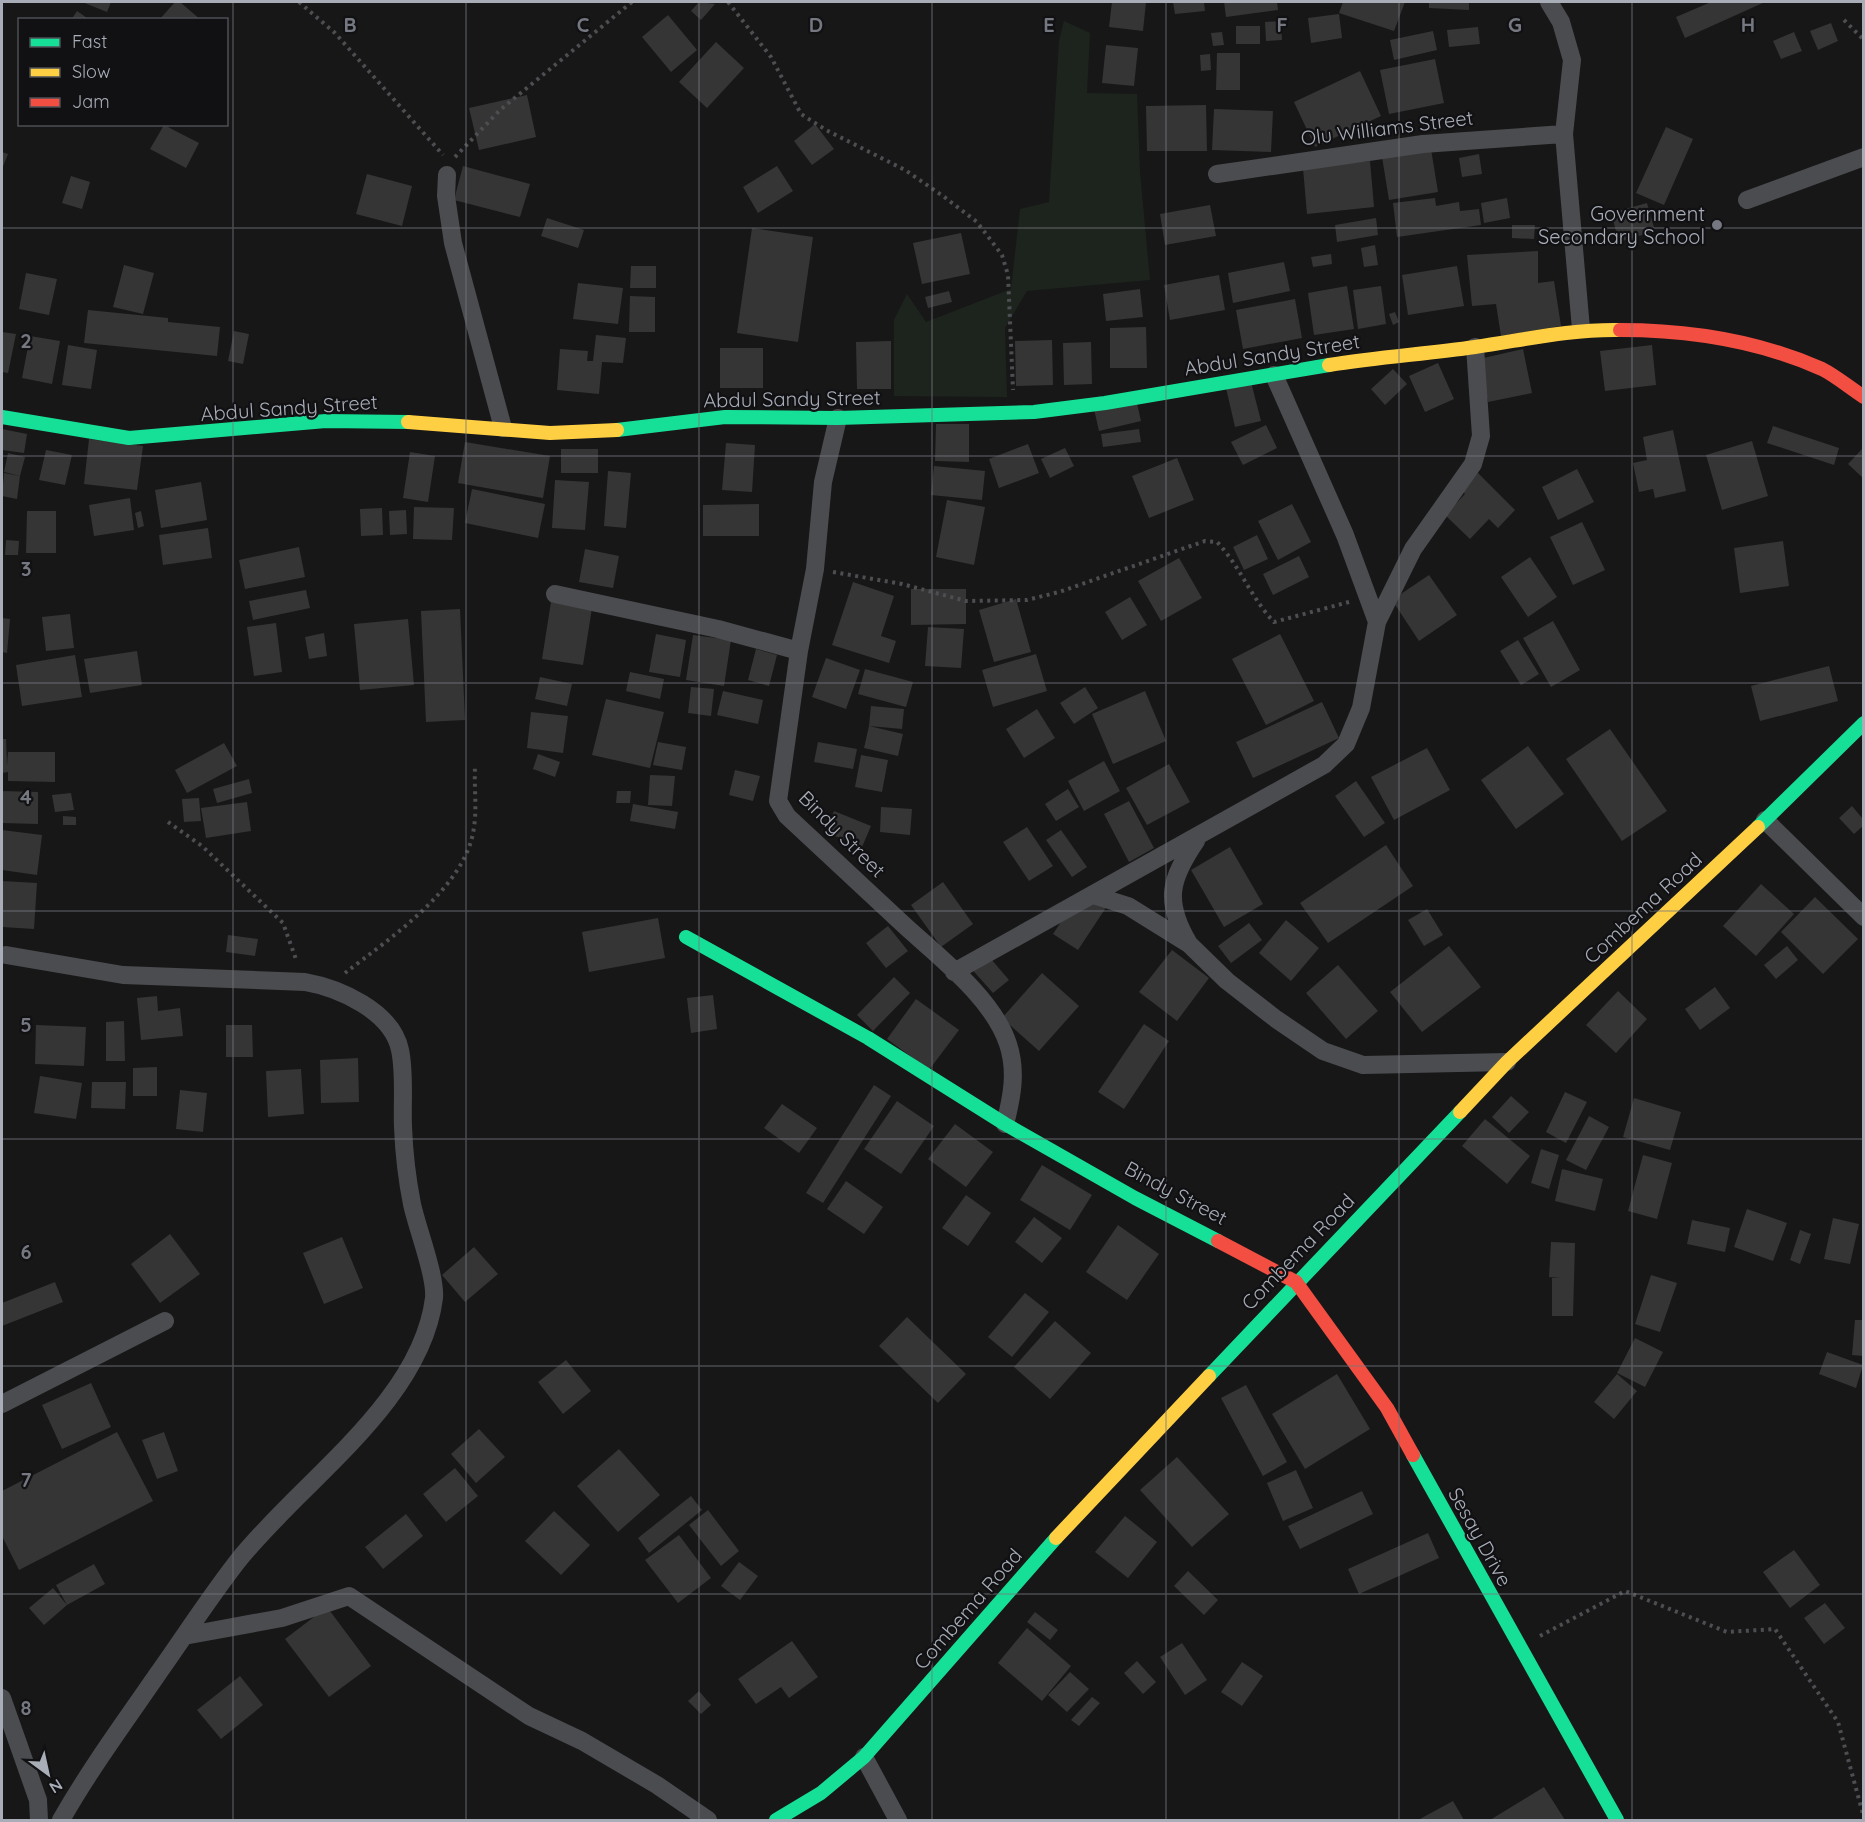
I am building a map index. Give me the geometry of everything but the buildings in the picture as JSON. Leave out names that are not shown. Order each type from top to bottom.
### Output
[{"type":"street","points":[[1549,2],[1561,22],[1572,60],[1564,134],[1581,329]]},
{"type":"street","points":[[1561,22],[1564,2]]},
{"type":"street","name":"Olu Williams Street","points":[[1218,174],[1423,144],[1564,134]]},
{"type":"street","points":[[1747,200],[1863,157]]},
{"type":"street","points":[[447,175],[446,196],[453,243],[503,428]]},
{"type":"street","name":"Abdul Sandy Street","points":[[2,417],[32,424],[129,438],[326,421],[375,420],[550,433],[602,432],[725,417],[838,418],[1013,412],[1105,403],[1378,357],[1475,347],[1581,329],[1653,330],[1710,336],[1771,351],[1823,370],[1863,397]]},
{"type":"street","points":[[954,972],[1199,837],[1324,765],[1346,744],[1361,708],[1377,622],[1413,549],[1473,464],[1480,436],[1475,347]]},
{"type":"street","points":[[1274,375],[1345,535],[1377,622]]},
{"type":"street","name":"Bindy Street","points":[[838,418],[823,482],[815,569],[799,651],[778,801],[781,810],[954,972],[1000,1024],[1008,1044],[1014,1093],[1005,1124]]},
{"type":"street","points":[[555,594],[718,629],[799,651]]},
{"type":"street","name":"Combema Road","points":[[776,1821],[821,1793],[864,1757],[1054,1539],[1507,1062],[1765,820],[1863,723]]},
{"type":"street","points":[[1765,820],[1863,916]]},
{"type":"street","points":[[1189,944],[1176,921],[1172,894],[1179,867],[1199,837]]},
{"type":"street","points":[[1093,895],[1128,906],[1189,944],[1227,981],[1276,1019],[1323,1051],[1363,1065],[1507,1062]]},
{"type":"street","name":"Bindy Street","points":[[686,937],[868,1038],[1005,1124],[1135,1198],[1296,1282]]},
{"type":"street","points":[[6,955],[123,975],[305,982],[328,986],[361,1002],[386,1024],[400,1049],[404,1143],[410,1191],[434,1295],[429,1325],[406,1370],[375,1417],[276,1516],[237,1562],[121,1724],[61,1821]]},
{"type":"street","name":"Sesay Drive","points":[[1296,1282],[1387,1408],[1518,1647],[1617,1821]]},
{"type":"street","points":[[2,1404],[165,1321]]},
{"type":"street","points":[[184,1636],[282,1618],[349,1596],[529,1716],[582,1741],[657,1785],[708,1821]]},
{"type":"street","points":[[2,1698],[38,1800],[39,1821]]},
{"type":"street","points":[[864,1757],[898,1821]]},
{"type":"path","points":[[299,2],[335,33],[450,163],[500,110],[632,2]]},
{"type":"path","points":[[728,2],[771,57],[801,114],[826,130],[905,170],[943,196],[977,222],[1002,255],[1008,275],[1013,412]]},
{"type":"path","points":[[1844,20],[1863,40]]},
{"type":"path","points":[[815,569],[902,584],[966,601],[1027,600],[1059,592],[1205,541],[1217,542],[1232,557],[1257,604],[1274,622],[1368,596]]},
{"type":"path","points":[[328,986],[422,913],[461,865],[474,829],[474,767]]},
{"type":"path","points":[[168,822],[202,846],[283,923],[305,982]]},
{"type":"path","points":[[1518,1647],[1625,1591],[1727,1632],[1775,1629],[1838,1722],[1863,1818]]},
{"type":"shaded area","points":[[1064,21],[1090,33],[1087,93],[1137,94],[1140,172],[1150,280],[1027,291],[1005,328],[1007,397],[894,396],[894,320],[907,294],[926,322],[1011,289],[1020,209],[1049,202],[1059,41]]},
{"type":"traffic: fast","points":[[617,430],[725,417],[838,418],[1034,412],[1105,403],[1329,365]]},
{"type":"traffic: fast","points":[[2,417],[129,438],[326,421],[408,422]]},
{"type":"traffic: fast","points":[[1758,827],[1864,723]]},
{"type":"traffic: fast","points":[[686,937],[868,1038],[1005,1124],[1135,1198],[1218,1241]]},
{"type":"traffic: fast","points":[[1209,1376],[1460,1112]]},
{"type":"traffic: fast","points":[[1413,1455],[1617,1820]]},
{"type":"traffic: fast","points":[[776,1820],[821,1793],[864,1757],[1056,1538]]},
{"type":"traffic: slow","points":[[1329,365],[1565,333],[1620,330]]},
{"type":"traffic: slow","points":[[408,422],[550,433],[617,430]]},
{"type":"traffic: slow","points":[[1460,1112],[1507,1062],[1758,827]]},
{"type":"traffic: slow","points":[[1056,1538],[1209,1376]]},
{"type":"traffic: jam","points":[[1620,330],[1671,332],[1748,344],[1822,369],[1864,397]]},
{"type":"traffic: jam","points":[[1218,1241],[1296,1282],[1387,1408],[1413,1455]]},
{"type":"place","name":"Government Secondary School","points":[[1717,225]]}]
